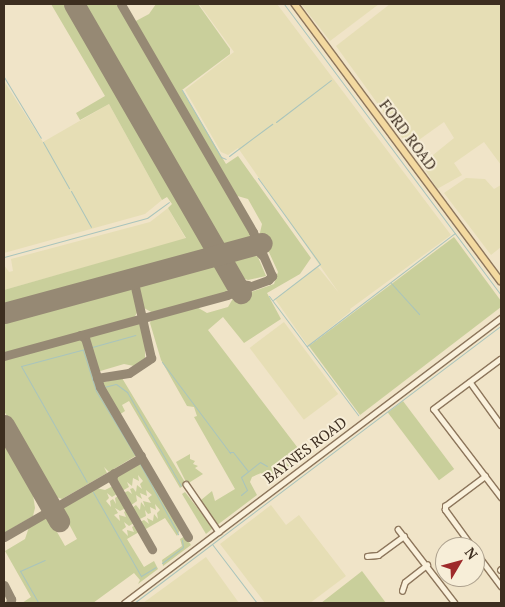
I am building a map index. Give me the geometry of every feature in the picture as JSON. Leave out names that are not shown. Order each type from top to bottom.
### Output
[{"type":"main road","name":"FORD ROAD","points":[[294,4],[501,281]]},
{"type":"street","name":"BAYNES ROAD","points":[[124,603],[501,318]]},
{"type":"street","points":[[501,359],[434,409],[501,497]]},
{"type":"street","points":[[470,382],[501,425]]},
{"type":"street","points":[[465,537],[445,510],[445,506],[485,476]]},
{"type":"street","points":[[186,484],[219,532]]},
{"type":"street","points":[[398,529],[455,603]]},
{"type":"street","points":[[367,556],[378,555],[404,536]]},
{"type":"street","points":[[485,564],[501,586]]},
{"type":"street","points":[[402,591],[405,582],[427,565]]},
{"type":"shaded area","points":[[199,4],[277,4],[451,235],[350,309],[351,311],[308,346],[275,299],[318,267],[339,293],[238,148],[228,155],[221,152],[185,90],[234,52]]},
{"type":"shaded area","points":[[301,4],[379,4],[330,41]]},
{"type":"shaded area","points":[[390,4],[501,4],[501,165],[484,142],[454,163],[462,175],[437,189],[422,164],[454,138],[444,122],[409,147],[336,46]]},
{"type":"shaded area","points":[[4,81],[43,142],[109,104],[162,200],[145,214],[4,253]]},
{"type":"shaded area","points":[[466,178],[485,179],[494,189],[501,185],[501,247],[491,255],[444,193]]},
{"type":"shaded area","points":[[168,208],[186,239],[4,290],[4,265],[9,272],[13,271],[11,259],[150,222]]},
{"type":"shaded area","points":[[284,322],[338,394],[304,420],[250,348]]},
{"type":"shaded area","points":[[271,505],[286,525],[299,515],[346,576],[310,603],[265,603],[220,544]]},
{"type":"shaded area","points":[[206,557],[239,603],[143,603]]},
{"type":"green space","points":[[51,4],[67,4],[210,251],[4,307],[4,290],[186,238],[168,208],[172,204],[167,197],[162,200],[109,104],[80,120],[76,113],[105,96]]},
{"type":"green space","points":[[80,4],[119,4],[251,233],[248,241],[221,248]]},
{"type":"green space","points":[[156,4],[198,4],[230,49],[230,54],[182,90],[226,164],[238,156],[311,258],[300,274],[267,293],[281,319],[244,343],[223,317],[208,330],[304,456],[271,484],[261,473],[252,477],[250,482],[257,495],[216,526],[200,506],[201,500],[212,491],[215,501],[235,489],[194,417],[197,416],[194,407],[187,406],[161,360],[150,323],[152,318],[195,306],[207,313],[228,307],[235,295],[237,297],[274,284],[278,272],[262,237],[259,237],[262,224],[248,199],[234,195],[134,22],[149,14]]},
{"type":"green space","points":[[454,237],[501,301],[501,307],[360,415],[309,346]]},
{"type":"green space","points":[[247,252],[258,257],[266,276],[248,280],[237,276],[227,258]]},
{"type":"green space","points":[[216,261],[229,285],[226,293],[153,313],[144,308],[139,289],[144,281]]},
{"type":"green space","points":[[125,286],[134,291],[139,309],[134,318],[4,354],[4,319]]},
{"type":"green space","points":[[137,322],[145,330],[145,358],[134,366],[124,364],[97,372],[89,335]]},
{"type":"green space","points":[[81,337],[97,385],[137,455],[109,472],[104,467],[107,473],[62,499],[53,496],[4,411],[4,358]]},
{"type":"green space","points":[[122,378],[186,484],[180,488],[129,401],[122,405],[125,411],[119,415],[100,383]]},
{"type":"green space","points":[[403,401],[454,469],[439,480],[388,412]]},
{"type":"green space","points":[[4,440],[32,488],[35,508],[33,516],[4,533]]},
{"type":"green space","points":[[190,454],[190,459],[195,461],[193,464],[198,466],[195,468],[203,474],[187,484],[176,462]]},
{"type":"green space","points":[[141,463],[180,530],[177,536],[165,518],[144,530],[140,522],[144,520],[149,524],[147,518],[153,521],[154,514],[158,519],[157,513],[160,510],[155,504],[156,510],[150,507],[151,513],[148,514],[145,510],[146,516],[138,520],[132,508],[136,505],[140,510],[141,502],[145,507],[143,501],[151,503],[148,498],[152,495],[146,490],[147,496],[140,493],[142,499],[136,495],[137,501],[130,506],[123,493],[128,491],[132,494],[130,489],[133,488],[136,492],[137,485],[142,489],[140,484],[143,481],[138,475],[139,481],[133,478],[132,486],[127,482],[129,487],[122,491],[114,478]]},
{"type":"green space","points":[[113,486],[117,494],[112,497],[107,493],[109,498],[106,501],[111,507],[110,501],[113,499],[116,504],[115,498],[118,496],[126,508],[120,511],[115,508],[118,513],[114,515],[120,521],[119,515],[126,517],[124,512],[127,510],[134,523],[129,526],[124,522],[126,527],[122,530],[128,536],[127,530],[134,532],[132,527],[135,525],[139,532],[127,539],[144,567],[154,561],[158,569],[138,584],[140,580],[134,573],[93,603],[22,603],[31,597],[5,551],[25,539],[29,527],[48,516],[65,546],[77,539],[61,509],[96,488],[105,490]]},
{"type":"green space","points":[[185,492],[213,528],[206,534],[182,494]]},
{"type":"green space","points":[[185,536],[191,545],[163,566],[162,560],[182,546],[180,539]]},
{"type":"green space","points":[[362,571],[386,603],[321,603],[357,575]]},
{"type":"waterway","points":[[284,4],[501,295]]},
{"type":"waterway","points":[[4,77],[41,138]]},
{"type":"waterway","points":[[276,122],[331,80]]},
{"type":"waterway","points":[[182,90],[221,157],[226,159]]},
{"type":"waterway","points":[[229,156],[272,124]]},
{"type":"waterway","points":[[43,142],[69,188]]},
{"type":"waterway","points":[[258,178],[320,264],[273,300]]},
{"type":"waterway","points":[[71,191],[91,227]]},
{"type":"waterway","points":[[4,257],[147,218],[169,202]]},
{"type":"waterway","points":[[307,346],[455,233]]},
{"type":"waterway","points":[[391,283],[419,314]]},
{"type":"waterway","points":[[269,296],[358,415]]},
{"type":"waterway","points":[[134,603],[501,325]]},
{"type":"waterway","points":[[92,347],[135,335]]},
{"type":"waterway","points":[[85,349],[21,366],[87,482]]},
{"type":"waterway","points":[[83,350],[96,391],[135,455]]},
{"type":"waterway","points":[[162,362],[230,453]]},
{"type":"waterway","points":[[104,387],[116,384],[127,392],[181,486]]},
{"type":"waterway","points":[[229,452],[233,452],[248,471]]},
{"type":"waterway","points":[[241,495],[247,490],[241,477],[260,462],[267,466]]},
{"type":"waterway","points":[[140,464],[178,534]]},
{"type":"waterway","points":[[93,492],[141,576],[156,567]]},
{"type":"waterway","points":[[162,563],[183,547],[182,540]]},
{"type":"waterway","points":[[212,544],[257,603]]},
{"type":"waterway","points":[[38,602],[20,571],[45,560]]},
{"type":"taxiway","points":[[4,356],[227,295],[268,280],[272,276],[253,232],[121,4]]},
{"type":"taxiway","points":[[245,247],[255,248],[262,255]]},
{"type":"taxiway","points":[[232,277],[240,284],[248,285]]},
{"type":"taxiway","points":[[97,378],[129,373],[151,358],[133,278]]},
{"type":"taxiway","points":[[80,335],[85,338],[100,387],[188,537]]},
{"type":"taxiway","points":[[4,537],[139,459],[141,455]]},
{"type":"taxiway","points":[[114,473],[112,479],[152,549]]},
{"type":"taxiway","points":[[4,585],[11,599],[10,603]]},
{"type":"runway","points":[[74,4],[241,293]]},
{"type":"runway","points":[[4,313],[262,243]]},
{"type":"runway","points":[[4,425],[59,521]]}]
